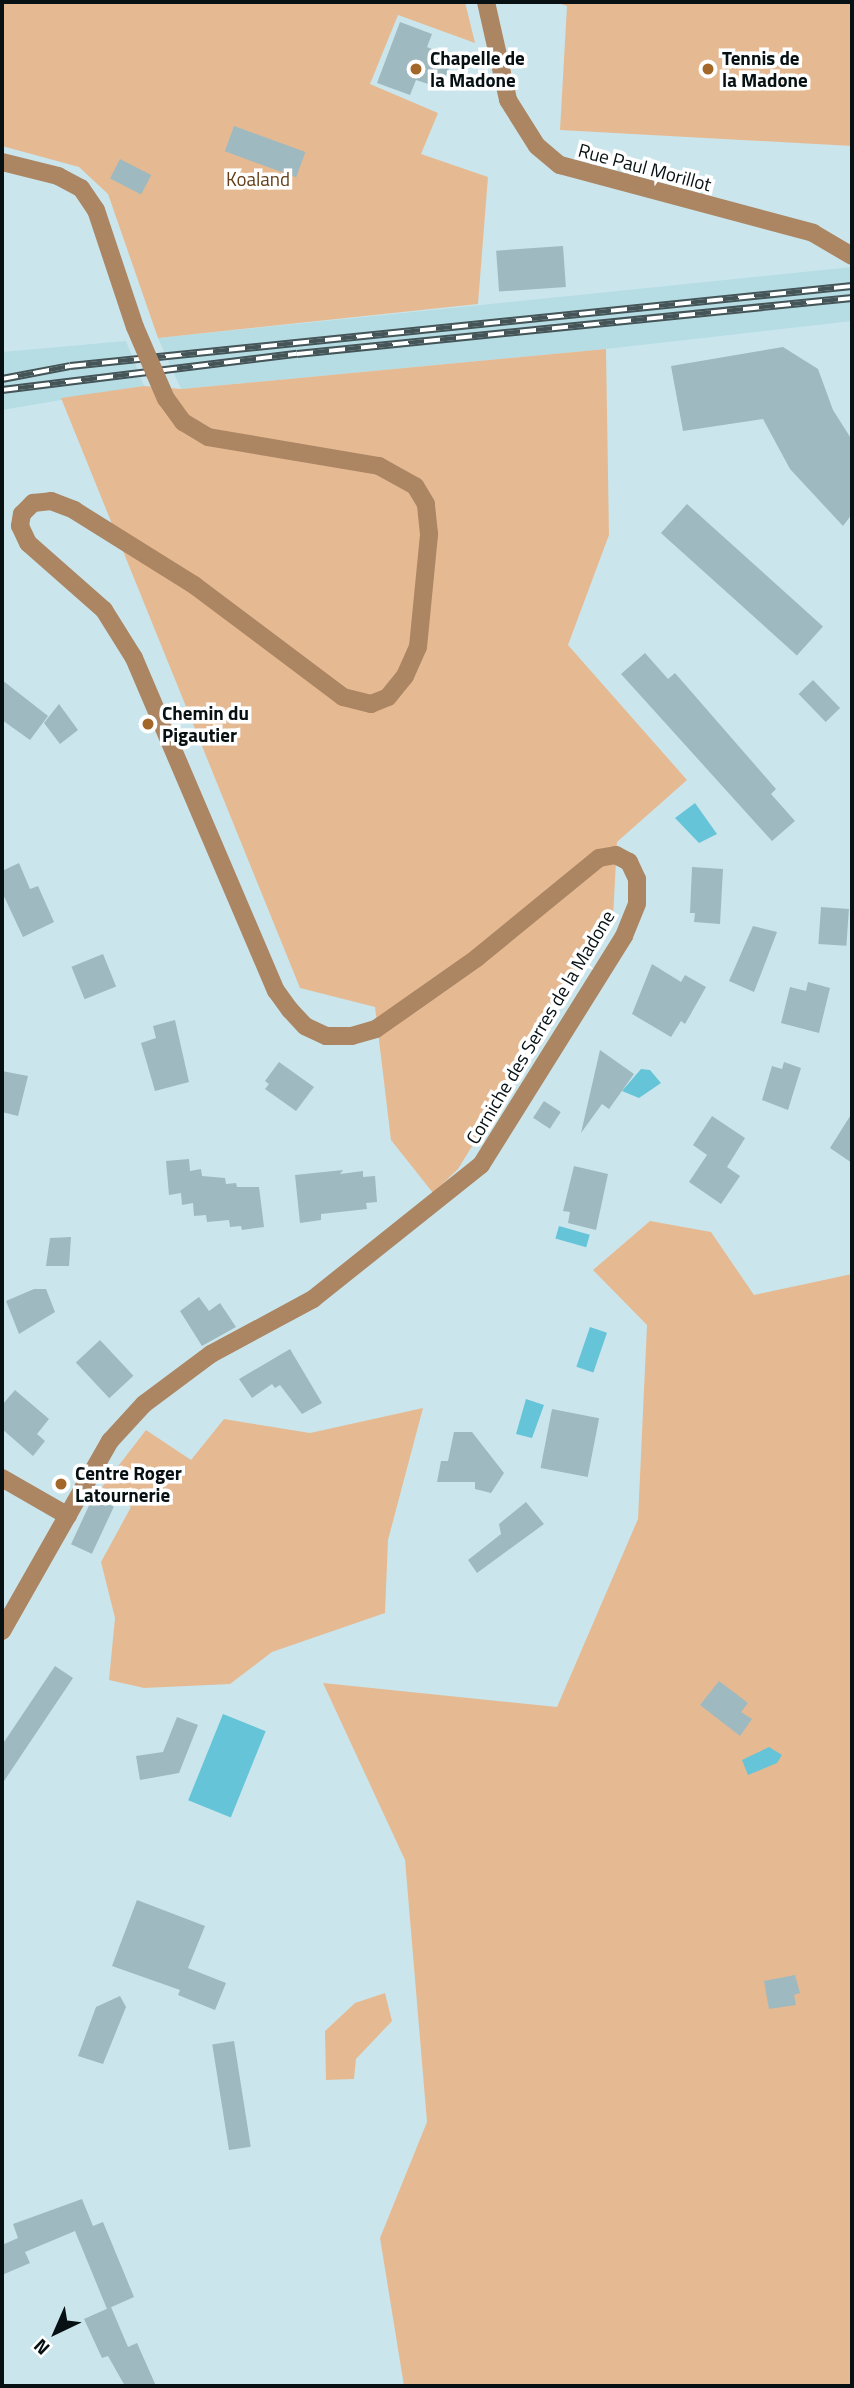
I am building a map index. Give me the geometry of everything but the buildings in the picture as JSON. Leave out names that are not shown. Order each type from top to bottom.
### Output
[{"type":"street","name":"Rue Paul Morillot","points":[[485,2],[508,100],[537,146],[560,165],[813,233],[852,256]]},
{"type":"street","name":"Corniche des Serres de la Madone","points":[[2,162],[58,176],[81,188],[96,209],[135,327],[166,399],[183,422],[208,437],[241,446],[379,466],[415,486],[426,504],[429,534],[418,647],[405,676],[388,697],[371,704],[343,697],[184,578],[74,510],[51,502],[33,503],[22,514],[20,526],[28,543],[104,610],[134,658],[276,990],[290,1010],[305,1026],[326,1036],[352,1036],[376,1029],[477,958],[599,858],[616,855],[629,862],[637,879],[637,902],[624,936],[481,1165],[313,1299],[211,1354],[144,1404],[110,1441],[2,1631]]},
{"type":"street","points":[[2,1478],[68,1516]]},
{"type":"shaded area","points":[[852,267],[852,321],[606,349],[181,389],[158,338]]},
{"type":"shaded area","points":[[126,341],[144,386],[2,410],[2,352]]},
{"type":"green space","name":"Koaland","points":[[2,2],[465,2],[475,43],[398,15],[370,84],[438,113],[421,154],[488,177],[478,304],[158,338],[108,194],[79,167],[2,146]]},
{"type":"green space","name":"Tennis de la Madone","points":[[554,2],[852,2],[852,146],[560,130],[567,6]]},
{"type":"green space","points":[[606,349],[609,535],[568,645],[687,780],[617,842],[613,918],[458,1169],[433,1193],[391,1140],[375,1007],[300,988],[61,398],[144,386],[181,389]]},
{"type":"green space","points":[[650,1221],[711,1232],[754,1295],[852,1274],[852,2386],[404,2386],[380,2238],[427,2122],[405,1860],[323,1683],[557,1707],[638,1519],[647,1325],[593,1270]]},
{"type":"green space","points":[[423,1408],[388,1540],[385,1613],[272,1652],[230,1684],[144,1688],[109,1680],[115,1618],[101,1562],[131,1507],[102,1487],[146,1430],[191,1460],[224,1419],[310,1433]]},
{"type":"green space","points":[[385,1993],[392,2021],[356,2059],[354,2079],[326,2080],[325,2031],[355,2003]]},
{"type":"water","points":[[695,803],[717,834],[699,843],[675,818]]},
{"type":"water","points":[[641,1069],[650,1070],[661,1083],[639,1098],[622,1091]]},
{"type":"water","points":[[559,1226],[590,1235],[586,1247],[555,1238]]},
{"type":"water","points":[[590,1327],[607,1333],[593,1373],[576,1367]]},
{"type":"water","points":[[526,1399],[544,1405],[532,1438],[516,1434]]},
{"type":"water","points":[[223,1714],[266,1731],[231,1817],[188,1800]]},
{"type":"water","points":[[769,1747],[782,1755],[777,1763],[748,1775],[742,1760]]},
{"type":"railway","points":[[2,379],[70,366],[852,286]]},
{"type":"railway","points":[[2,390],[297,354],[852,298]]},
{"type":"place","name":"Chapelle de la Madone","points":[[416,69]]},
{"type":"place","name":"Tennis de la Madone","points":[[708,69]]},
{"type":"place","name":"Chemin du Pigautier","points":[[148,724]]},
{"type":"place","name":"Centre Roger Latournerie","points":[[61,1484]]}]
